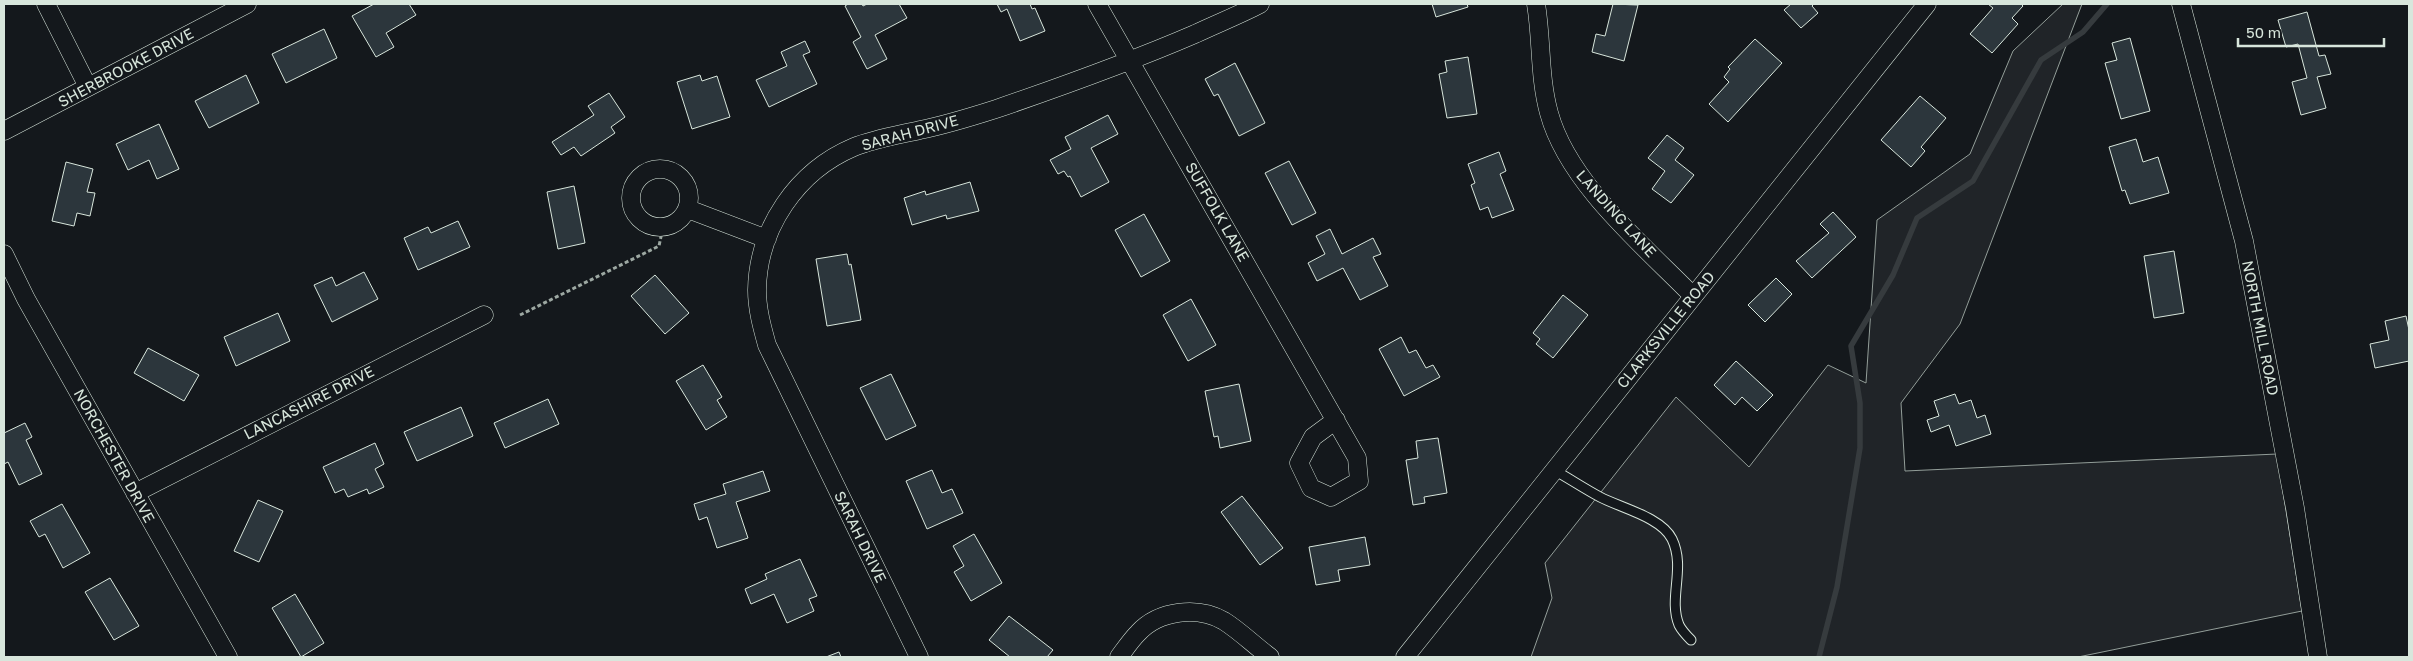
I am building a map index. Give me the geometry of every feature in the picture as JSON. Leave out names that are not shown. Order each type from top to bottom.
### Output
[{"type":"street","points":[[46,4],[88,87]]},
{"type":"street","name":"SHERBROOKE DRIVE","points":[[4,132],[247,4]]},
{"type":"street","name":"SUFFOLK LANE","points":[[1097,4],[1131,62],[1336,420],[1357,458],[1359,481],[1331,497],[1311,488],[1299,463],[1313,437],[1336,420]]},
{"type":"street","name":"SARAH DRIVE","points":[[919,657],[767,345],[759,316],[757,290],[760,263],[776,217],[788,198],[806,178],[827,161],[854,147],[994,110],[1131,62],[1260,4]]},
{"type":"street","name":"LANDING LANE","points":[[1536,4],[1542,82],[1549,113],[1560,143],[1576,170],[1593,193],[1693,296]]},
{"type":"street","name":"CLARKSVILLE ROAD","points":[[1405,657],[1927,4]]},
{"type":"street","name":"NORTH MILL ROAD","points":[[2181,4],[2244,241],[2295,508],[2318,657]]},
{"type":"street","points":[[658,168],[668,169],[677,173],[689,189],[690,199],[688,209],[678,221],[663,227],[648,225],[636,214],[631,194],[634,184],[640,176],[658,168]]},
{"type":"street","points":[[688,209],[767,239]]},
{"type":"street","name":"NORCHESTER DRIVE","points":[[4,254],[26,299],[228,657]]},
{"type":"street","name":"LANCASHIRE DRIVE","points":[[135,493],[484,314]]},
{"type":"street","points":[[1119,657],[1139,632],[1151,622],[1170,614],[1188,612],[1206,614],[1224,621],[1270,657]]},
{"type":"lane","points":[[1554,470],[1601,498],[1646,517],[1663,528],[1672,538],[1677,555],[1679,577],[1675,607],[1680,627],[1691,640]]},
{"type":"path","points":[[520,315],[659,246],[663,227]]},
{"type":"shaded area","points":[[2063,4],[2082,4],[1960,324],[1901,403],[1905,471],[2277,454],[2302,611],[2078,657],[1531,657],[1552,598],[1545,563],[1676,397],[1749,467],[1828,365],[1866,383],[1877,220],[1970,154],[2013,51]]},
{"type":"building","points":[[374,4],[409,4],[416,15],[386,33],[394,47],[376,57],[352,16]]},
{"type":"building","points":[[848,4],[862,4],[863,6],[867,4],[899,4],[907,18],[875,35],[887,59],[867,69],[853,42],[861,37],[845,6]]},
{"type":"building","points":[[997,4],[1030,4],[1032,9],[1035,8],[1045,31],[1020,41],[1007,9],[1001,12]]},
{"type":"building","points":[[1432,4],[1467,4],[1468,7],[1436,17]]},
{"type":"building","points":[[1613,4],[1638,5],[1624,61],[1592,52],[1596,34],[1605,36]]},
{"type":"building","points":[[1791,4],[1814,4],[1812,6],[1818,13],[1801,28],[1784,10]]},
{"type":"building","points":[[1988,4],[2021,4],[2023,6],[2012,18],[2018,24],[1992,53],[1970,34],[1993,8]]},
{"type":"building","points":[[2307,12],[2319,56],[2325,55],[2331,74],[2317,77],[2326,108],[2301,115],[2292,82],[2307,78],[2298,44],[2286,47],[2278,20]]},
{"type":"building","points":[[324,29],[337,58],[286,83],[272,54]]},
{"type":"building","points":[[2130,38],[2150,111],[2121,119],[2105,63],[2117,60],[2112,43]]},
{"type":"building","points":[[1755,39],[1782,63],[1728,122],[1709,104],[1729,82],[1724,77],[1730,69],[1728,67]]},
{"type":"building","points":[[805,41],[810,52],[803,55],[817,84],[769,107],[756,80],[787,66],[781,52]]},
{"type":"building","points":[[1468,57],[1477,114],[1447,118],[1439,74],[1447,72],[1445,61]]},
{"type":"building","points":[[1235,63],[1265,123],[1239,136],[1218,94],[1214,96],[1205,79]]},
{"type":"building","points":[[246,75],[259,103],[209,128],[195,101]]},
{"type":"building","points":[[700,75],[702,81],[717,76],[730,117],[692,129],[677,82]]},
{"type":"building","points":[[609,93],[625,117],[611,127],[615,133],[581,156],[574,147],[561,155],[552,142],[594,115],[588,106]]},
{"type":"building","points":[[1920,96],[1946,118],[1921,147],[1925,151],[1911,167],[1881,140]]},
{"type":"building","points":[[1108,115],[1118,134],[1091,148],[1109,182],[1081,197],[1070,176],[1068,177],[1064,171],[1058,174],[1050,160],[1071,149],[1065,137]]},
{"type":"building","points":[[159,124],[179,169],[157,179],[149,160],[128,170],[116,144]]},
{"type":"building","points":[[1667,135],[1684,148],[1675,160],[1694,175],[1671,203],[1652,189],[1665,171],[1648,158]]},
{"type":"building","points":[[2136,139],[2143,162],[2158,157],[2169,193],[2130,204],[2125,190],[2122,191],[2109,147]]},
{"type":"building","points":[[1499,152],[1506,171],[1500,174],[1514,210],[1492,218],[1488,207],[1480,210],[1471,185],[1475,183],[1468,164]]},
{"type":"building","points":[[1289,161],[1316,213],[1292,225],[1265,173]]},
{"type":"building","points":[[66,162],[93,169],[87,192],[95,193],[90,216],[77,213],[74,226],[52,221]]},
{"type":"building","points":[[970,182],[979,211],[947,219],[946,215],[912,225],[904,198],[925,191],[926,195]]},
{"type":"building","points":[[574,186],[585,243],[558,249],[547,192]]},
{"type":"building","points":[[1833,212],[1856,237],[1812,278],[1796,261],[1829,233],[1820,224]]},
{"type":"building","points":[[1144,214],[1170,261],[1141,277],[1115,230]]},
{"type":"building","points":[[458,221],[470,247],[418,270],[404,238],[428,227],[431,233]]},
{"type":"building","points":[[1330,229],[1342,254],[1373,238],[1381,254],[1373,257],[1388,286],[1360,300],[1343,268],[1317,281],[1308,263],[1325,254],[1316,236]]},
{"type":"building","points":[[2174,251],[2184,313],[2154,318],[2144,256]]},
{"type":"building","points":[[847,254],[849,265],[851,264],[861,320],[827,326],[816,259]]},
{"type":"building","points":[[364,272],[378,299],[332,322],[314,285],[332,277],[336,286]]},
{"type":"building","points":[[655,275],[689,313],[665,334],[631,296]]},
{"type":"building","points":[[1776,278],[1792,294],[1765,322],[1748,305]]},
{"type":"building","points":[[1563,295],[1588,315],[1553,358],[1536,344],[1540,339],[1533,333]]},
{"type":"building","points":[[1191,299],[1216,345],[1188,361],[1163,315]]},
{"type":"building","points":[[278,313],[290,341],[236,366],[224,337]]},
{"type":"building","points":[[2406,316],[2409,330],[2409,361],[2375,368],[2370,344],[2389,340],[2385,321]]},
{"type":"building","points":[[1401,337],[1409,353],[1416,350],[1426,368],[1433,365],[1440,377],[1404,396],[1379,349]]},
{"type":"building","points":[[148,348],[199,375],[184,401],[134,373]]},
{"type":"building","points":[[1736,361],[1773,395],[1757,411],[1742,397],[1735,405],[1714,385]]},
{"type":"building","points":[[703,365],[722,397],[717,400],[727,417],[706,430],[676,381]]},
{"type":"building","points":[[891,374],[916,426],[886,440],[860,388]]},
{"type":"building","points":[[1239,384],[1251,441],[1220,448],[1218,436],[1214,437],[1205,391]]},
{"type":"building","points":[[1955,394],[1959,404],[1971,400],[1977,418],[1985,415],[1991,434],[1956,446],[1949,425],[1931,432],[1927,420],[1939,416],[1934,401]]},
{"type":"building","points":[[548,399],[559,424],[505,448],[494,423]]},
{"type":"building","points":[[461,407],[473,436],[417,461],[404,432]]},
{"type":"building","points":[[25,423],[32,437],[26,440],[42,474],[19,485],[8,462],[4,464],[4,433]]},
{"type":"building","points":[[1438,438],[1447,493],[1424,497],[1425,503],[1413,505],[1406,460],[1418,458],[1416,441]]},
{"type":"building","points":[[375,443],[384,464],[375,469],[384,487],[369,494],[367,489],[348,497],[344,489],[335,493],[323,467]]},
{"type":"building","points":[[932,470],[942,493],[952,489],[963,513],[927,529],[906,481]]},
{"type":"building","points":[[763,471],[770,491],[736,502],[748,538],[717,548],[707,517],[699,520],[694,504],[726,494],[723,484]]},
{"type":"building","points":[[1242,496],[1283,548],[1260,565],[1221,512]]},
{"type":"building","points":[[258,500],[283,511],[259,562],[234,551]]},
{"type":"building","points":[[62,504],[90,553],[63,568],[45,534],[39,537],[30,521]]},
{"type":"building","points":[[974,534],[1002,583],[971,601],[954,572],[964,566],[953,546]]},
{"type":"building","points":[[1365,537],[1370,565],[1338,570],[1340,581],[1316,585],[1309,547]]},
{"type":"building","points":[[800,559],[817,596],[809,599],[814,611],[787,623],[774,594],[751,604],[745,589],[767,579],[765,574]]},
{"type":"building","points":[[110,578],[139,626],[114,640],[85,592]]},
{"type":"building","points":[[295,594],[324,643],[301,657],[272,608]]},
{"type":"building","points":[[1009,616],[1053,650],[1047,657],[1010,657],[989,640]]},
{"type":"building","points":[[839,652],[841,657],[826,657]]},
{"type":"waterway","points":[[1819,657],[1837,587],[1860,448],[1860,403],[1851,346],[1893,275],[1917,218],[1973,181],[2041,60],[2083,32],[2107,4]]}]
